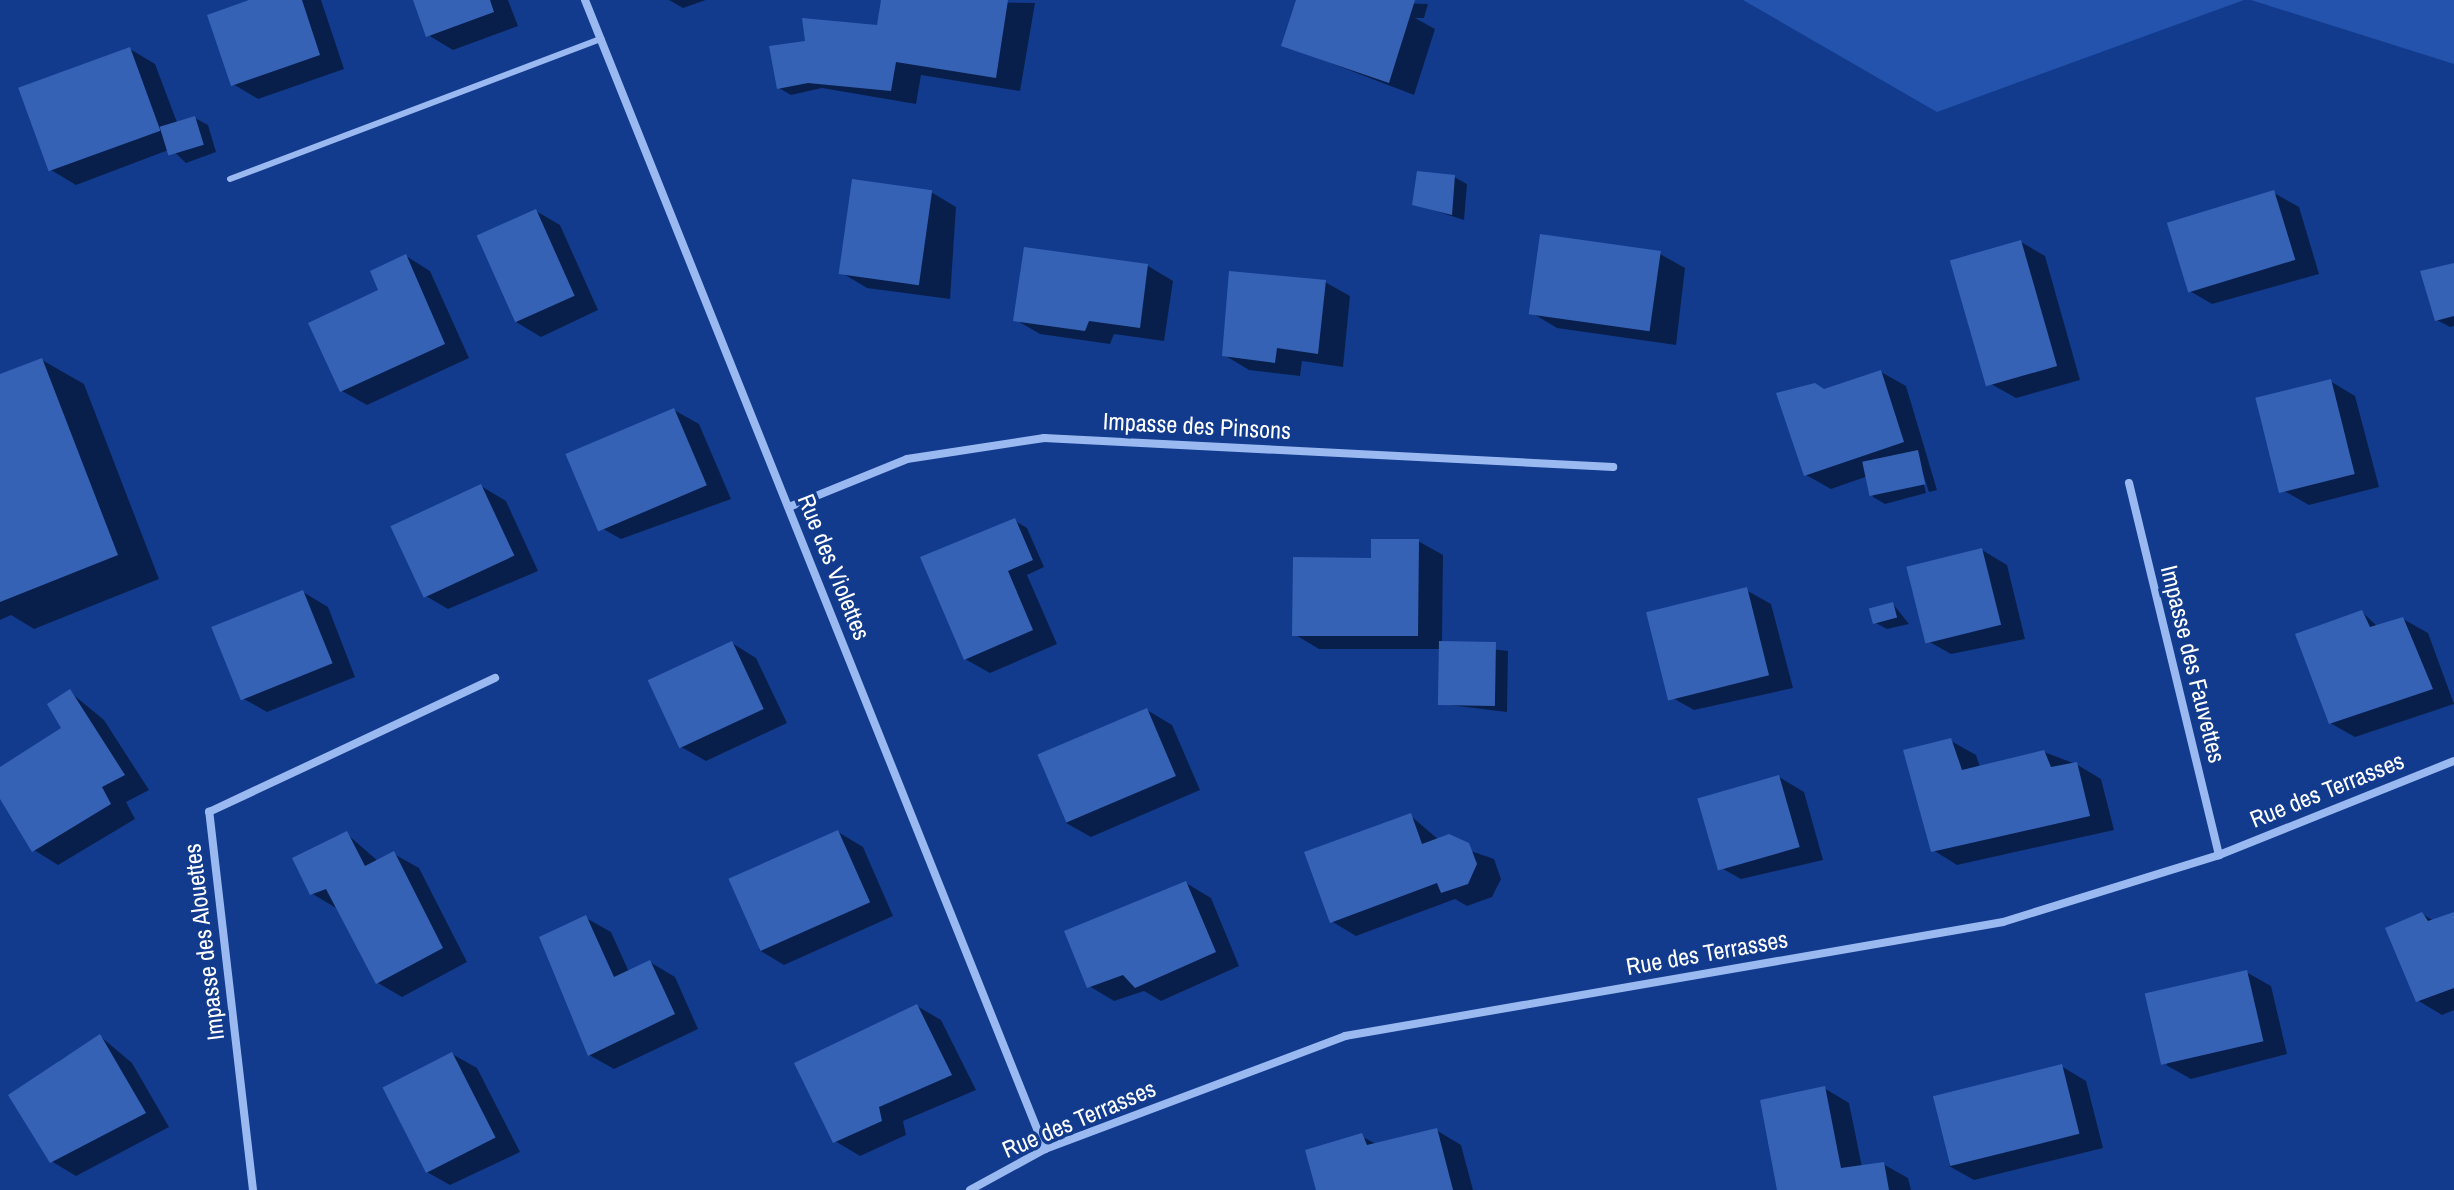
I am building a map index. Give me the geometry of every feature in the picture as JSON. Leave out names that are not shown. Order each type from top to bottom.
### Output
[{"type":"street","name":"Rue des Violettes","points":[[585,0],[1045,1149]]},
{"type":"street","name":"Impasse des Pinsons","points":[[789,507],[907,459],[1044,438],[1613,467]]},
{"type":"street","name":"Impasse des Fauvettes","points":[[2129,483],[2219,855]]},
{"type":"street","name":"Impasse des Alouettes","points":[[253,1190],[209,812],[495,678]]},
{"type":"street","name":"Rue des Terrasses","points":[[970,1190],[1045,1149],[1345,1036],[2003,922],[2219,855],[2454,761]]},
{"type":"lane","points":[[230,179],[601,39]]},
{"type":"shaded area","points":[[1743,0],[2244,0],[1937,112]]},
{"type":"shaded area","points":[[2251,0],[2454,0],[2454,64]]},
{"type":"building","points":[[249,0],[302,0],[320,55],[231,86],[207,15]]},
{"type":"building","points":[[413,0],[490,0],[494,12],[426,37]]},
{"type":"building","points":[[881,0],[1008,0],[996,78],[896,62],[891,91],[808,83],[777,89],[769,46],[805,41],[802,18],[877,25]]},
{"type":"building","points":[[1296,0],[1415,0],[1389,83],[1281,46]]},
{"type":"building","points":[[130,47],[160,131],[49,171],[18,88]]},
{"type":"building","points":[[195,116],[204,145],[168,156],[160,127]]},
{"type":"building","points":[[1417,171],[1455,175],[1452,215],[1412,205]]},
{"type":"building","points":[[852,179],[932,190],[919,285],[839,274]]},
{"type":"building","points":[[2274,190],[2295,260],[2188,293],[2167,223]]},
{"type":"building","points":[[536,209],[575,296],[515,322],[477,235]]},
{"type":"building","points":[[1540,234],[1661,251],[1650,331],[1529,314]]},
{"type":"building","points":[[2021,240],[2057,366],[1986,386],[1950,260]]},
{"type":"building","points":[[1024,247],[1148,264],[1140,328],[1089,321],[1085,331],[1013,321]]},
{"type":"building","points":[[406,254],[445,344],[340,392],[308,323],[378,290],[370,271]]},
{"type":"building","points":[[2454,263],[2454,316],[2435,321],[2420,271]]},
{"type":"building","points":[[1229,271],[1326,280],[1318,354],[1277,348],[1275,363],[1222,356]]},
{"type":"building","points":[[42,358],[118,555],[0,602],[0,374]]},
{"type":"building","points":[[1881,370],[1904,442],[1804,476],[1776,393],[1815,383],[1824,389]]},
{"type":"building","points":[[2331,379],[2355,474],[2279,493],[2255,398]]},
{"type":"building","points":[[674,408],[707,485],[598,531],[565,454]]},
{"type":"building","points":[[1918,450],[1925,484],[1870,496],[1862,462]]},
{"type":"building","points":[[481,484],[514,556],[424,598],[390,526]]},
{"type":"building","points":[[1015,518],[1033,560],[1008,571],[1033,630],[964,660],[920,557]]},
{"type":"building","points":[[1371,539],[1419,539],[1418,636],[1292,636],[1293,557],[1371,558]]},
{"type":"building","points":[[1982,548],[2001,625],[1925,644],[1906,567]]},
{"type":"building","points":[[1747,587],[1769,675],[1668,700],[1646,612]]},
{"type":"building","points":[[303,590],[333,663],[241,700],[211,627]]},
{"type":"building","points":[[1893,602],[1897,617],[1873,624],[1869,608]]},
{"type":"building","points":[[2362,610],[2370,627],[2403,617],[2433,689],[2329,724],[2295,634]]},
{"type":"building","points":[[732,641],[764,709],[679,748],[648,680]]},
{"type":"building","points":[[1439,641],[1496,642],[1495,706],[1438,705]]},
{"type":"building","points":[[70,689],[125,775],[102,787],[111,804],[32,852],[0,799],[0,767],[61,728],[47,704]]},
{"type":"building","points":[[1147,708],[1176,776],[1066,823],[1037,754]]},
{"type":"building","points":[[1951,738],[1962,770],[2044,750],[2051,767],[2077,762],[2090,816],[1931,852],[1903,750]]},
{"type":"building","points":[[1779,775],[1800,847],[1718,871],[1697,798]]},
{"type":"building","points":[[1411,813],[1422,844],[1449,834],[1469,843],[1477,864],[1468,884],[1441,893],[1437,883],[1330,923],[1304,852]]},
{"type":"building","points":[[838,830],[870,902],[761,951],[728,879]]},
{"type":"building","points":[[347,831],[365,866],[394,851],[443,948],[376,984],[326,889],[310,895],[292,858]]},
{"type":"building","points":[[1186,881],[1216,952],[1135,988],[1123,975],[1087,988],[1064,931]]},
{"type":"building","points":[[2422,912],[2428,921],[2454,912],[2454,988],[2416,1002],[2385,928]]},
{"type":"building","points":[[586,915],[614,977],[650,960],[675,1014],[588,1056],[539,937]]},
{"type":"building","points":[[2247,970],[2263,1041],[2161,1065],[2145,994]]},
{"type":"building","points":[[917,1004],[952,1075],[879,1107],[882,1121],[833,1143],[794,1063]]},
{"type":"building","points":[[100,1034],[146,1113],[50,1163],[8,1095]]},
{"type":"building","points":[[452,1052],[496,1138],[426,1173],[383,1087]]},
{"type":"building","points":[[2062,1064],[2079,1134],[1950,1166],[1933,1096]]},
{"type":"building","points":[[1825,1086],[1841,1168],[1884,1162],[1889,1190],[1777,1190],[1760,1100]]},
{"type":"building","points":[[1437,1128],[1453,1190],[1316,1190],[1305,1150],[1362,1133],[1367,1145]]}]
